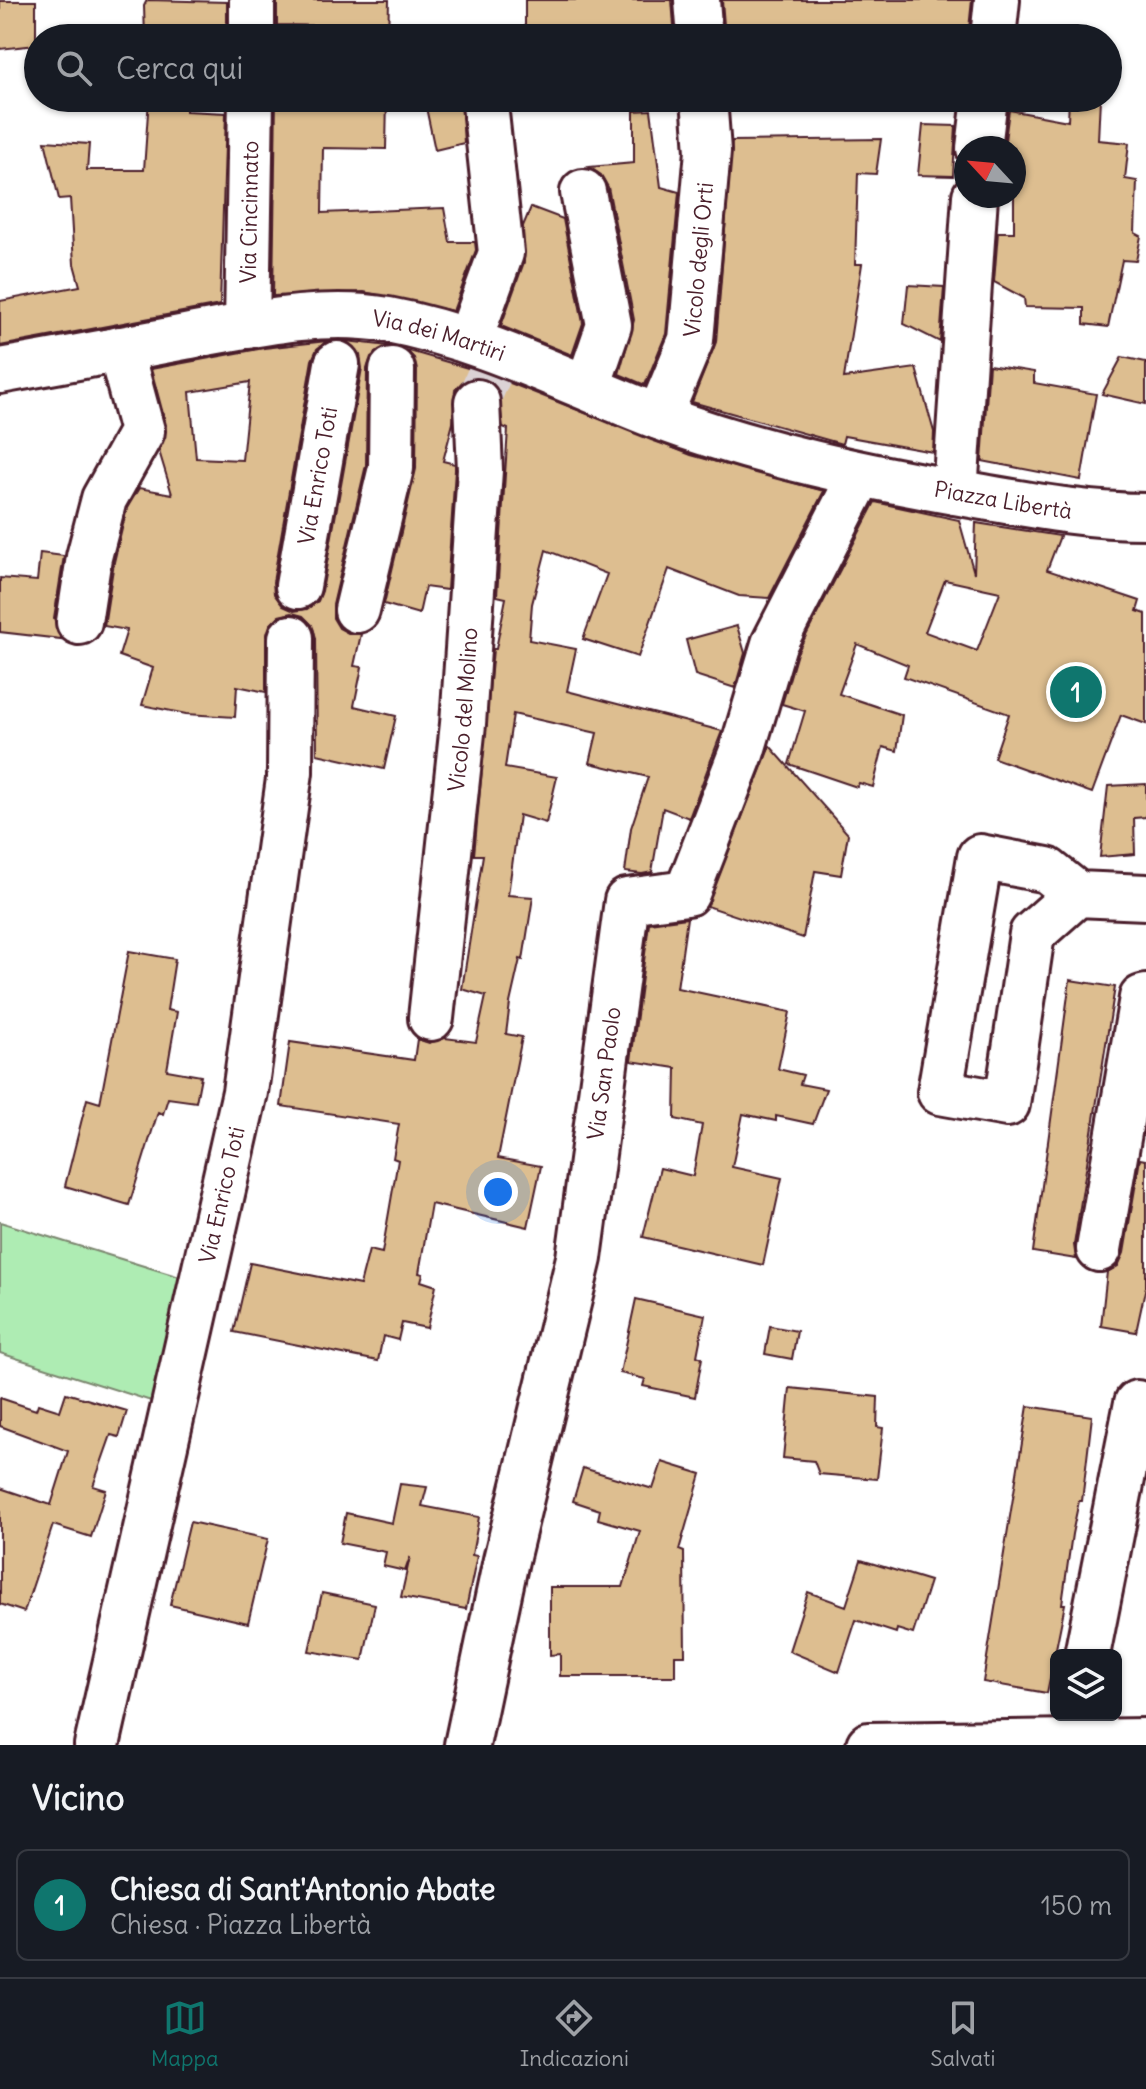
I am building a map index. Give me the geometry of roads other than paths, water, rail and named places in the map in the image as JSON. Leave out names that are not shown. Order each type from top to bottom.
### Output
[{"type":"street","points":[[252,0],[252,24]]},
{"type":"street","points":[[697,0],[699,24]]},
{"type":"street","points":[[994,24],[997,0]]},
{"type":"street","name":"Via Cincinnato","points":[[247,326],[251,112]]},
{"type":"street","points":[[486,112],[501,253],[488,352]]},
{"type":"street","name":"Vicolo degli Orti","points":[[659,417],[691,340],[708,151],[705,112]]},
{"type":"street","points":[[980,136],[983,112]]},
{"type":"street","points":[[583,192],[609,325],[588,386]]},
{"type":"street","points":[[955,492],[974,208]]},
{"type":"street","name":"Via dei Martiri","points":[[0,371],[247,326],[488,352],[588,386],[659,417],[727,440],[860,476]]},
{"type":"street","name":"Via Enrico Toti","points":[[298,586],[338,336]]},
{"type":"street","points":[[357,610],[391,468],[395,341]]},
{"type":"street","points":[[79,622],[89,557],[104,499],[142,431],[120,349]]},
{"type":"street","name":"Vicolo del Molino","points":[[431,1018],[463,724],[480,470],[477,402]]},
{"type":"street","name":"Piazza Libertà","points":[[860,476],[1085,512],[1146,516]]},
{"type":"street","name":"Via San Paolo","points":[[467,1745],[506,1560],[579,1258],[603,1100],[627,901],[687,893],[742,751],[774,644],[860,476]]},
{"type":"street","name":"Via Enrico Toti","points":[[97,1745],[245,1092],[290,772],[291,638]]},
{"type":"street","points":[[1077,894],[1032,934],[1007,1104],[940,1092],[980,857],[1047,870],[1077,894],[1146,897]]},
{"type":"street","points":[[1099,1249],[1142,998],[1146,997]]},
{"type":"street","points":[[1088,1649],[1137,1403]]},
{"type":"street","points":[[869,1745],[983,1744],[1073,1728],[1146,1741]]},
{"type":"tunnel","points":[[477,402],[495,362]]},
{"type":"place","name":"Chiesa di Sant'Antonio Abate","points":[[1076,692]]}]
